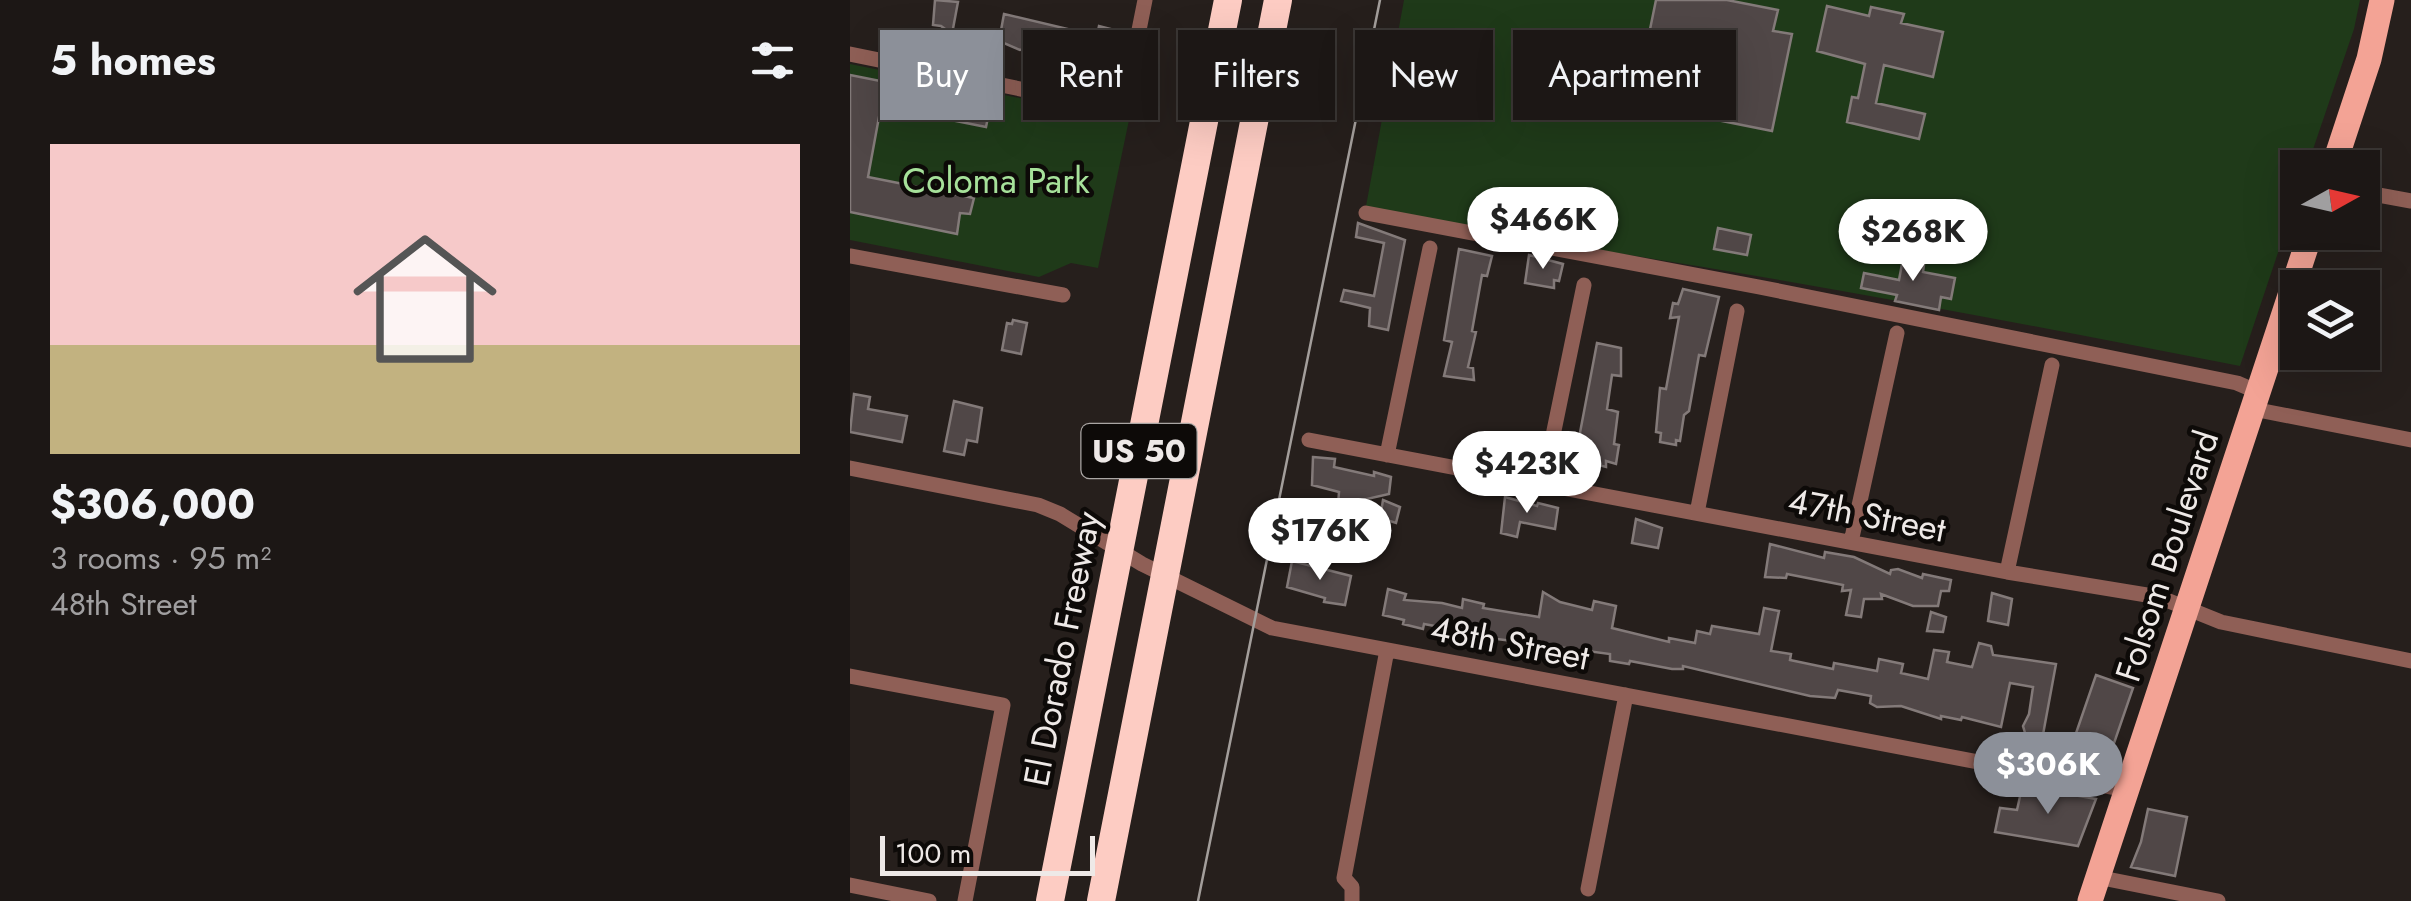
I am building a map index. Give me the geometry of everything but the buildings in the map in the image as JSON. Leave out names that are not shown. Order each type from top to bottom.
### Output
[{"type":"highway","name":"El Dorado Freeway","points":[[1050,901],[1228,0]]},
{"type":"highway","name":"US 50","points":[[1101,901],[1278,0]]},
{"type":"main road","points":[[2339,150],[2382,0]]},
{"type":"main road","name":"Folsom Boulevard","points":[[2093,889],[2306,250]]},
{"type":"street","points":[[850,54],[1123,110],[1145,0]]},
{"type":"street","points":[[2380,196],[2411,202]]},
{"type":"street","points":[[1366,214],[1759,287],[2237,384],[2256,400],[2411,440]]},
{"type":"street","points":[[1388,454],[1430,248]]},
{"type":"street","points":[[850,256],[1063,295]]},
{"type":"street","points":[[1543,484],[1584,285]]},
{"type":"street","points":[[1697,513],[1738,311]]},
{"type":"street","points":[[1851,542],[1898,333]]},
{"type":"street","points":[[2007,572],[2052,365]]},
{"type":"street","name":"47th Street","points":[[1308,440],[2159,597],[2221,622],[2411,661]]},
{"type":"street","name":"48th Street","points":[[850,468],[1038,505],[1210,600],[1272,628],[2126,790]]},
{"type":"street","points":[[1352,901],[1352,887],[1344,878],[1387,650]]},
{"type":"street","points":[[850,676],[1003,705],[965,901]]},
{"type":"street","points":[[1588,889],[1626,695]]},
{"type":"street","points":[[850,885],[930,901]]},
{"type":"street","points":[[2093,889],[2218,901]]},
{"type":"green space","points":[[1404,0],[2360,0],[2313,150],[2280,150],[2280,247],[2240,366],[1694,265],[1364,217],[1382,120],[1493,120],[1493,30],[1398,30]]},
{"type":"green space","name":"Coloma Park","points":[[850,64],[880,70],[880,120],[1003,120],[1003,95],[1023,99],[1023,120],[1129,120],[1098,268],[1071,263],[1039,277],[850,240]]},
{"type":"tram line","points":[[1198,901],[1380,0]]}]
